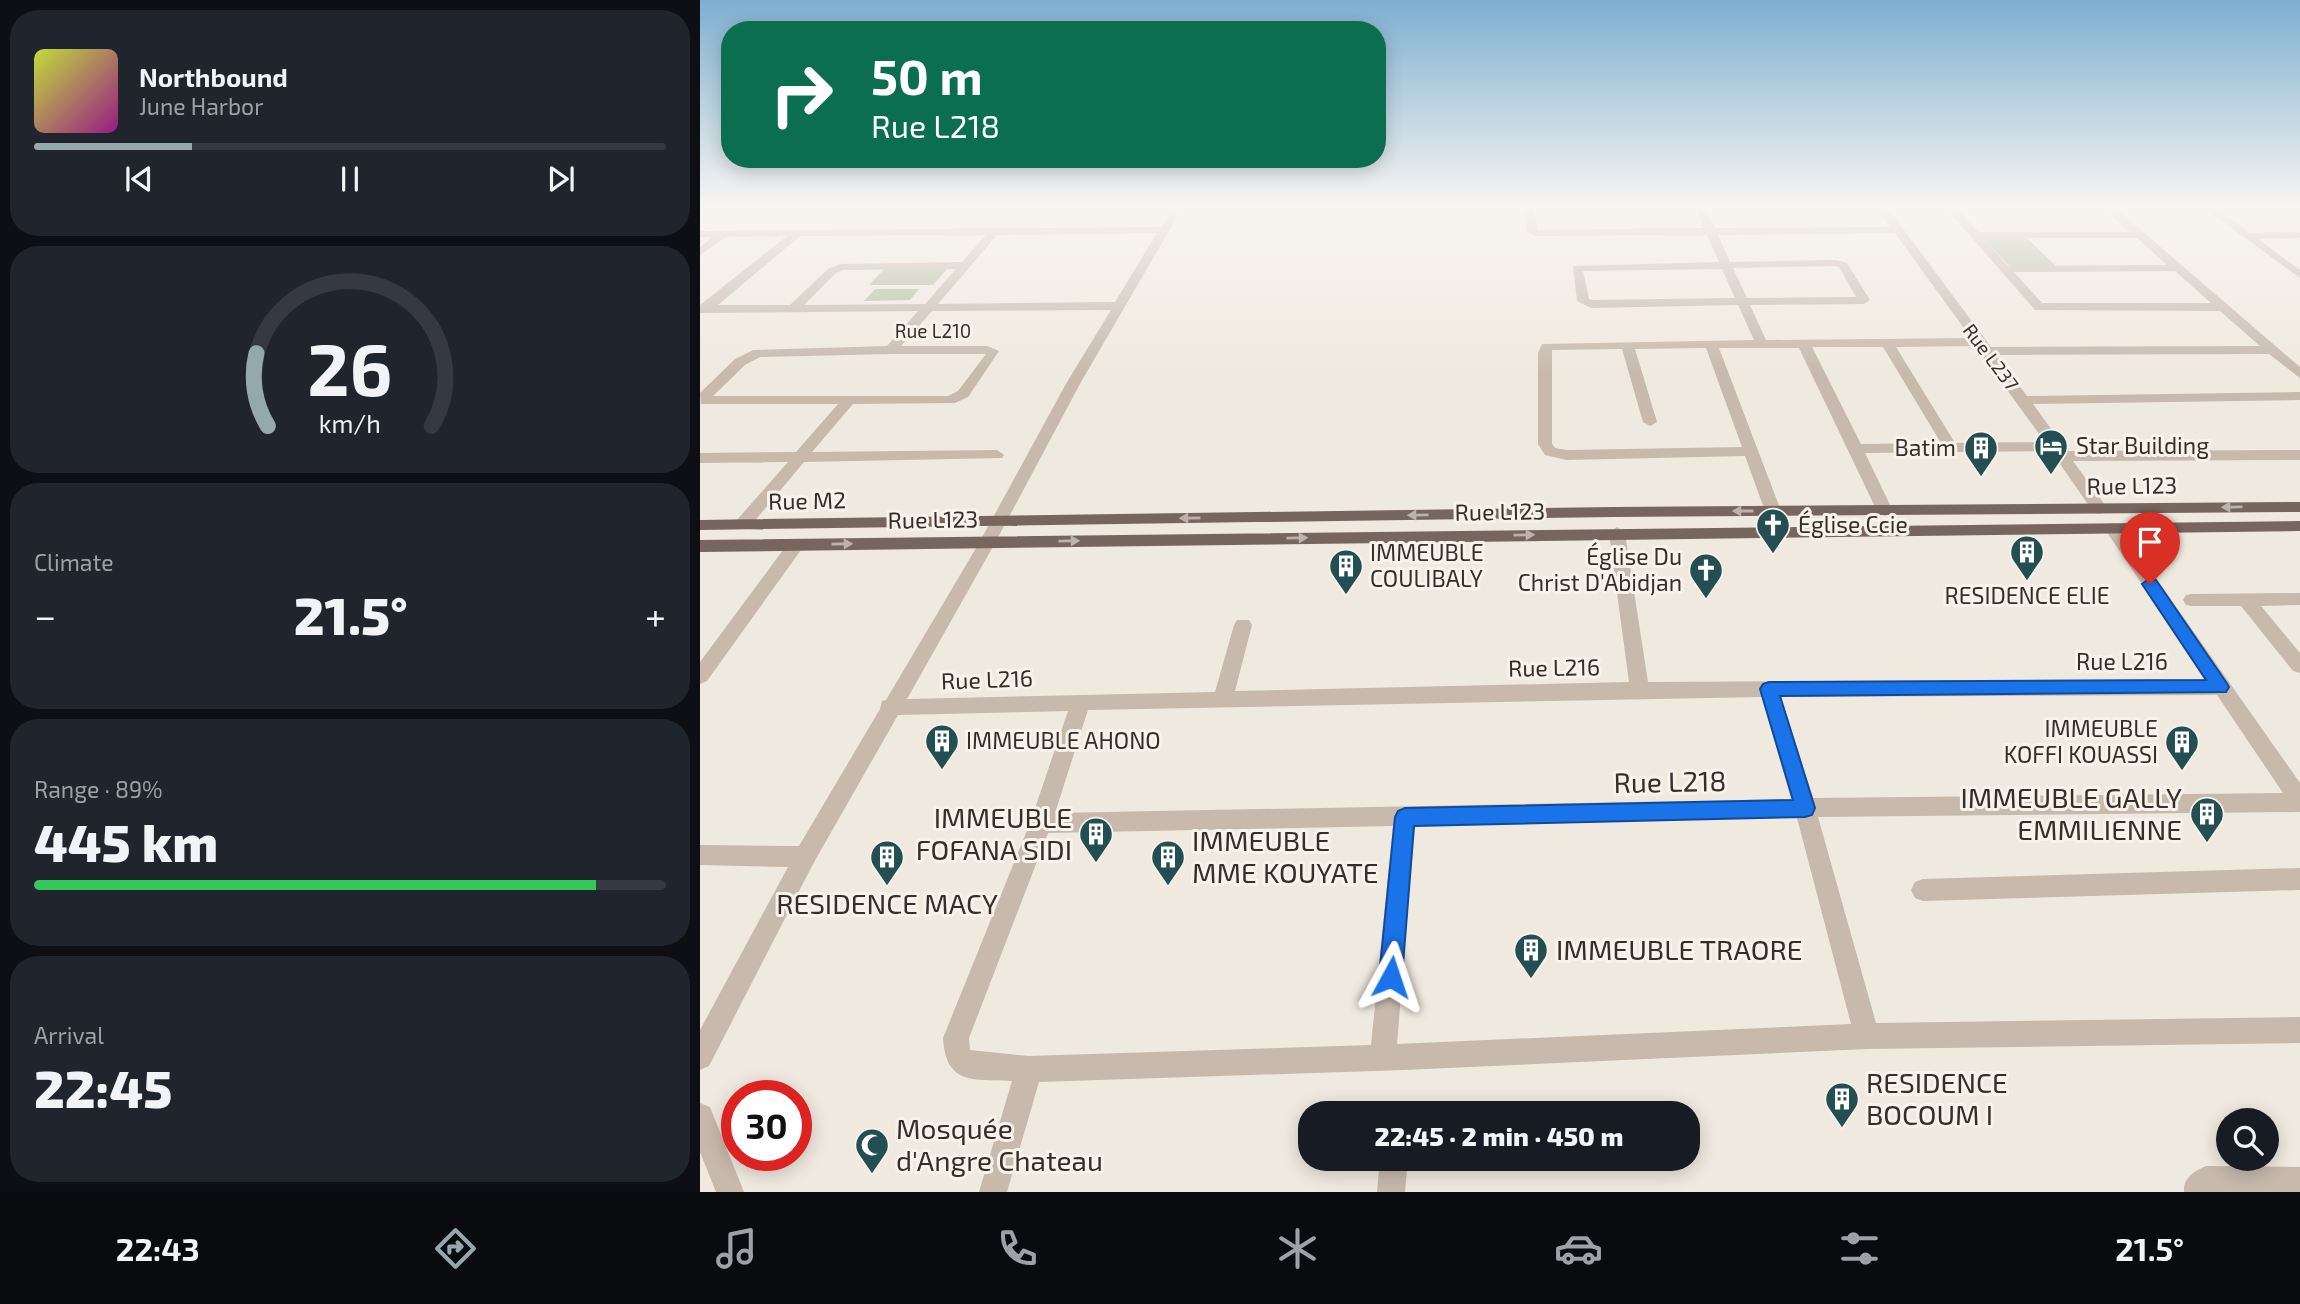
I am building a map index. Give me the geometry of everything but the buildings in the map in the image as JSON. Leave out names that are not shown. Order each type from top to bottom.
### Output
[{"type":"main road","name":"Rue L123","points":[[999,521],[2300,507]]},
{"type":"main road","name":"Rue M2","points":[[700,525],[999,521]]},
{"type":"main road","name":"Rue L123","points":[[700,546],[2300,526]]},
{"type":"street","points":[[702,311],[761,263]]},
{"type":"street","points":[[891,350],[968,263]]},
{"type":"street","points":[[700,1057],[805,857],[889,707],[999,521],[1074,382],[1146,263]]},
{"type":"street","points":[[1840,263],[1865,299],[1586,303],[1583,301],[1577,268],[1724,265],[1840,263]]},
{"type":"street","name":"Rue L237","points":[[1921,263],[2100,509]]},
{"type":"street","points":[[2000,263],[2036,306],[2042,308],[2224,307]]},
{"type":"street","points":[[2172,263],[2300,374]]},
{"type":"street","points":[[2283,263],[2300,275]]},
{"type":"street","points":[[794,308],[832,271],[841,267],[966,265]]},
{"type":"street","points":[[1724,265],[1762,345]]},
{"type":"street","points":[[2006,269],[2178,268]]},
{"type":"street","points":[[702,311],[1120,306]]},
{"type":"street","points":[[1886,342],[1951,448]]},
{"type":"street","points":[[1751,451],[1567,455],[1550,452],[1545,444],[1544,353],[1547,347],[1886,342],[1982,347],[2272,350]]},
{"type":"street","points":[[1804,344],[1885,511]]},
{"type":"street","points":[[1627,345],[1650,422]]},
{"type":"street","points":[[1711,345],[1773,511]]},
{"type":"street","name":"Rue L210","points":[[993,351],[963,394],[950,400],[848,401],[701,400],[740,362],[758,353],[993,351]]},
{"type":"street","points":[[2023,400],[2300,397]]},
{"type":"street","points":[[742,525],[848,401]]},
{"type":"street","points":[[1856,449],[1951,448],[2300,455]]},
{"type":"street","points":[[700,458],[997,455]]},
{"type":"street","points":[[2112,528],[2300,801]]},
{"type":"street","points":[[1617,533],[1640,690]]},
{"type":"street","points":[[700,676],[795,546]]},
{"type":"street","points":[[2192,600],[2300,599]]},
{"type":"street","points":[[2246,600],[2300,666]]},
{"type":"street","points":[[1223,699],[1242,625]]},
{"type":"street","name":"Rue L216","points":[[889,707],[1640,690],[2220,687]]},
{"type":"street","points":[[1769,689],[1805,808],[1867,1036]]},
{"type":"street","points":[[1081,702],[1041,823],[956,1038],[957,1054],[964,1065],[1029,1069],[1867,1036],[2300,1030]]},
{"type":"street","name":"Rue L218","points":[[1041,823],[2300,801]]},
{"type":"street","points":[[1383,1057],[1405,817]]},
{"type":"street","points":[[700,855],[805,857]]},
{"type":"street","points":[[1923,890],[2300,879]]},
{"type":"street","points":[[993,1192],[1029,1069]]},
{"type":"street","points":[[700,1116],[730,1192]]},
{"type":"street","points":[[2198,1192],[2197,1189],[2206,1180],[2300,1181]]},
{"type":"green space","points":[[2006,263],[2052,263],[2057,267],[2011,268]]},
{"type":"green space","points":[[884,269],[947,269],[933,285],[869,285]]},
{"type":"green space","points":[[875,289],[919,289],[910,300],[864,301]]},
{"type":"place","name":"Star Building","points":[[2051,476]]},
{"type":"place","name":"Batim","points":[[1981,478]]},
{"type":"place","name":"Église Ccie","points":[[1773,555]]},
{"type":"place","name":"RESIDENCE ELIE","points":[[2027,582]]},
{"type":"place","name":"IMMEUBLE COULIBALY","points":[[1346,596]]},
{"type":"place","name":"Église Du Christ D'Abidjan","points":[[1706,600]]},
{"type":"place","name":"IMMEUBLE AHONO","points":[[942,771]]},
{"type":"place","name":"IMMEUBLE KOFFI KOUASSI","points":[[2182,772]]},
{"type":"place","name":"IMMEUBLE GALLY EMMILIENNE","points":[[2207,844]]},
{"type":"place","name":"IMMEUBLE FOFANA SIDI","points":[[1096,864]]},
{"type":"place","name":"RESIDENCE MACY","points":[[887,887]]},
{"type":"place","name":"IMMEUBLE MME KOUYATE","points":[[1168,887]]},
{"type":"place","name":"IMMEUBLE TRAORE","points":[[1531,980]]},
{"type":"place","name":"RESIDENCE BOCOUM I","points":[[1842,1129]]},
{"type":"place","name":"Mosquée d'Angre Chateau","points":[[872,1175]]},
{"type":"route","points":[[1391,977],[1405,817],[1805,808],[1769,689],[2220,687],[2150,584]]}]
